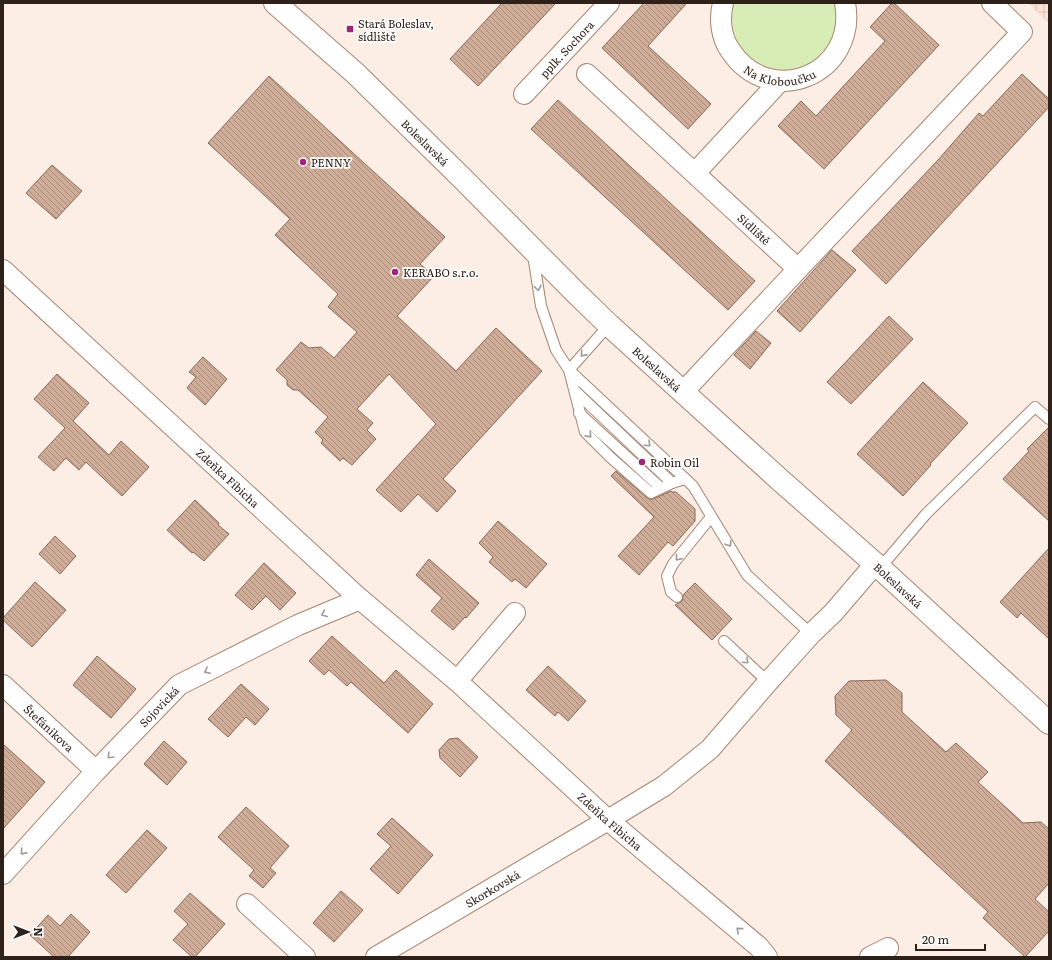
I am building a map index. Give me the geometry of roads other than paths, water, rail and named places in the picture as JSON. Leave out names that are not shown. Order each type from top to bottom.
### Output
[{"type":"main road","name":"Boleslavská","points":[[275,3],[355,72],[609,325],[780,480],[878,566],[1049,723]]},
{"type":"street","name":"Na Kloboučku","points":[[723,3],[721,22],[723,34],[735,58],[744,67],[755,74],[768,79],[780,81],[800,79],[812,74],[829,62],[843,39],[849,6]]},
{"type":"street","points":[[683,392],[1022,32],[992,3]]},
{"type":"street","name":"pplk. Sochora","points":[[524,94],[600,6]]},
{"type":"street","name":"Sídliště","points":[[587,74],[798,269]]},
{"type":"street","points":[[695,173],[780,81]]},
{"type":"street","name":"Zdeňka Fibicha","points":[[3,270],[360,599],[457,681],[608,820],[759,947],[767,957]]},
{"type":"street","name":"Skorkovská","points":[[376,957],[664,786],[710,749],[811,634],[878,566]]},
{"type":"street","name":"Sojovická","points":[[3,874],[96,771],[179,685],[298,625],[360,599]]},
{"type":"street","points":[[457,681],[515,613]]},
{"type":"street","name":"Štefánikova","points":[[3,685],[96,771]]},
{"type":"street","points":[[247,904],[305,957]]},
{"type":"street","points":[[870,957],[888,948]]},
{"type":"lane","points":[[533,249],[541,306],[556,350],[569,370],[693,486],[747,575],[811,634]]},
{"type":"lane","points":[[569,370],[609,325]]},
{"type":"lane","points":[[569,370],[575,390],[579,413],[662,488],[672,483],[685,480]]},
{"type":"lane","points":[[575,390],[672,483]]},
{"type":"lane","points":[[878,566],[926,514],[1035,407],[1049,419]]},
{"type":"lane","points":[[676,597],[671,592],[667,576],[673,564],[711,517]]},
{"type":"lane","points":[[724,641],[768,682]]},
{"type":"place","name":"Stará Boleslav, sídliště","points":[[350,29]]},
{"type":"place","name":"PENNY","points":[[303,162]]},
{"type":"place","name":"KERABO s.r.o.","points":[[395,272]]},
{"type":"place","name":"Robin Oil","points":[[642,462]]}]
